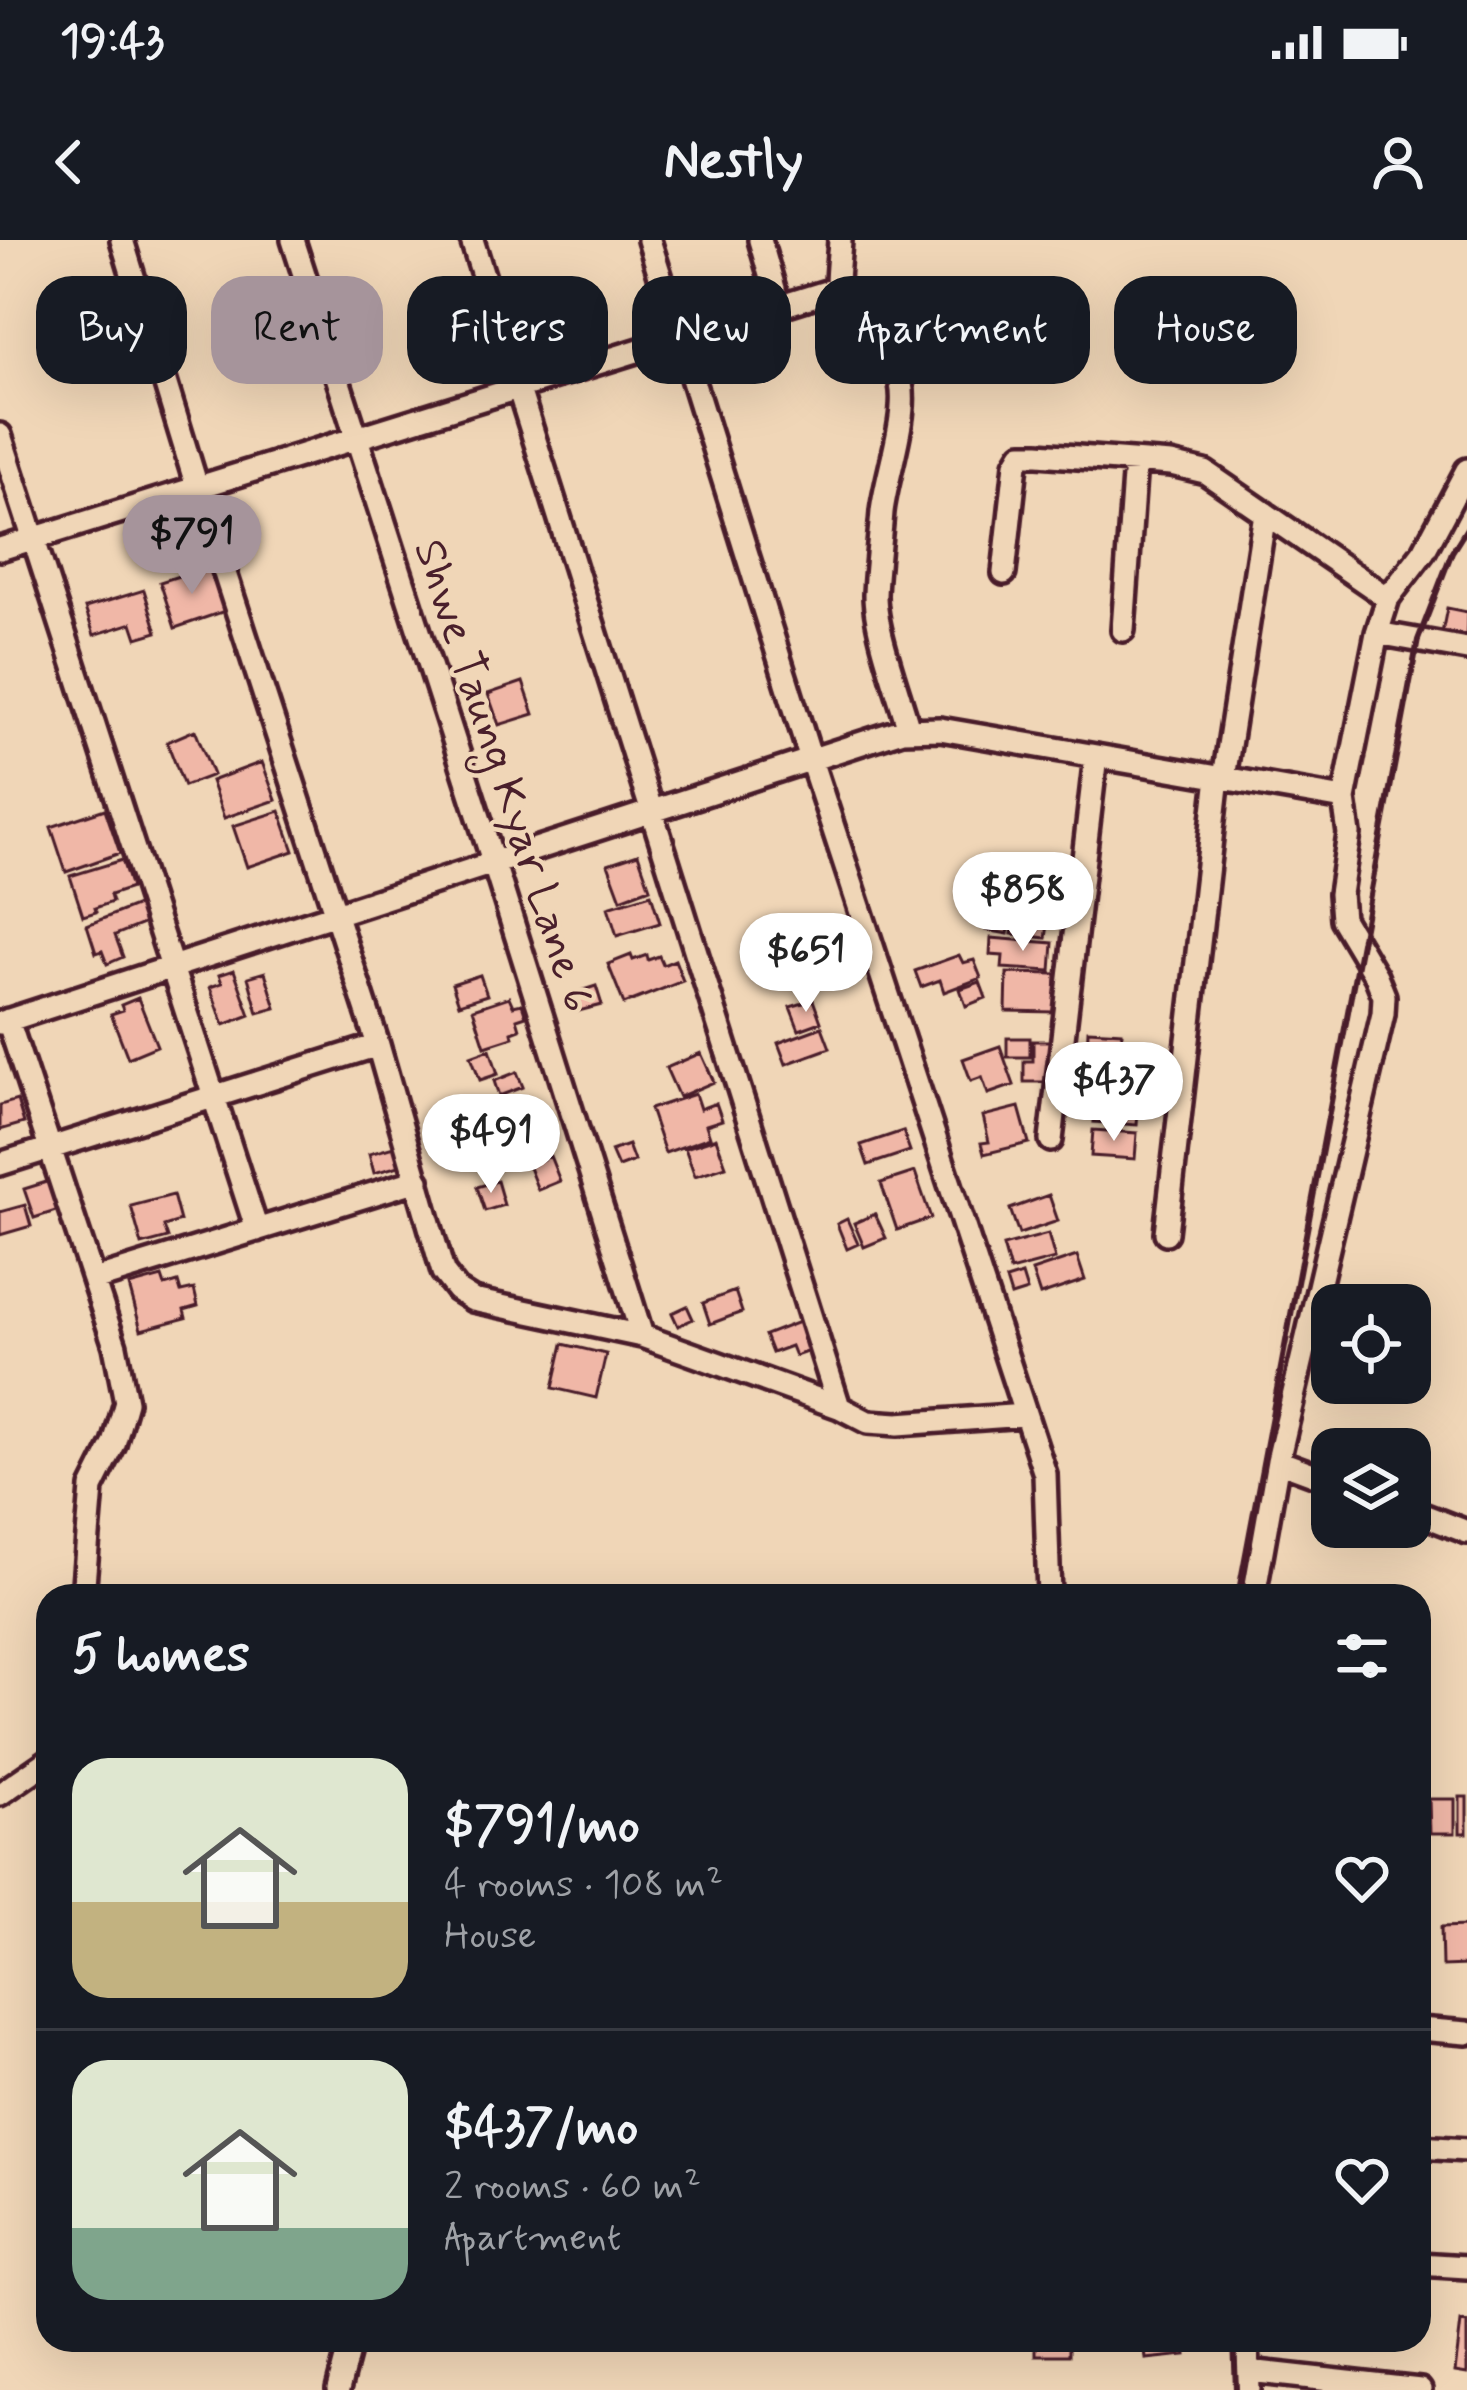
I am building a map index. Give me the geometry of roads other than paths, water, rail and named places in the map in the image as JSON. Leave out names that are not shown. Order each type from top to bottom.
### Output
[{"type":"street","points":[[122,240],[378,1045],[443,1272],[473,1300],[642,1336],[839,1407],[868,1422],[1025,1415]]},
{"type":"street","name":"Shwe Taung Kyar Lane 6","points":[[292,240],[642,1336]]},
{"type":"street","points":[[472,240],[839,1407]]},
{"type":"street","points":[[650,240],[661,276]]},
{"type":"street","points":[[760,240],[770,276]]},
{"type":"street","points":[[839,276],[840,240]]},
{"type":"street","points":[[0,549],[632,351]]},
{"type":"street","points":[[695,384],[811,760],[1046,1474],[1049,1584]]},
{"type":"street","points":[[901,384],[875,596],[909,730]]},
{"type":"street","points":[[0,435],[257,1230]]},
{"type":"street","points":[[1004,573],[1016,464],[1022,454],[1171,464],[1204,472],[1388,598]]},
{"type":"street","points":[[1123,630],[1135,462]]},
{"type":"street","points":[[1256,1584],[1278,1461],[1383,1014],[1384,996],[1376,976],[1342,919],[1340,894],[1349,834],[1344,799],[1388,598],[1424,551],[1467,470]]},
{"type":"street","points":[[1166,1233],[1221,778],[1265,513]]},
{"type":"street","points":[[1377,633],[1467,649]]},
{"type":"street","points":[[84,1584],[92,1488],[114,1444],[126,1402],[94,1280],[4,1021],[909,730],[940,729],[1344,799]]},
{"type":"street","points":[[1051,1140],[1096,756]]},
{"type":"street","points":[[0,1164],[378,1045]]},
{"type":"street","points":[[94,1280],[418,1180]]},
{"type":"street","points":[[1278,1461],[1311,1473]]},
{"type":"street","points":[[1431,1518],[1467,1532]]},
{"type":"street","points":[[0,1794],[36,1769]]},
{"type":"street","points":[[1431,2031],[1467,2033]]},
{"type":"street","points":[[1431,2148],[1467,2150]]},
{"type":"street","points":[[1431,2265],[1467,2267]]},
{"type":"street","points":[[338,2390],[349,2352]]},
{"type":"street","points":[[1249,2381],[1420,2390]]},
{"type":"railway","points":[[1240,1584],[1418,640],[1452,552],[1467,528]]},
{"type":"railway","points":[[1234,2352],[1236,2390]]}]
